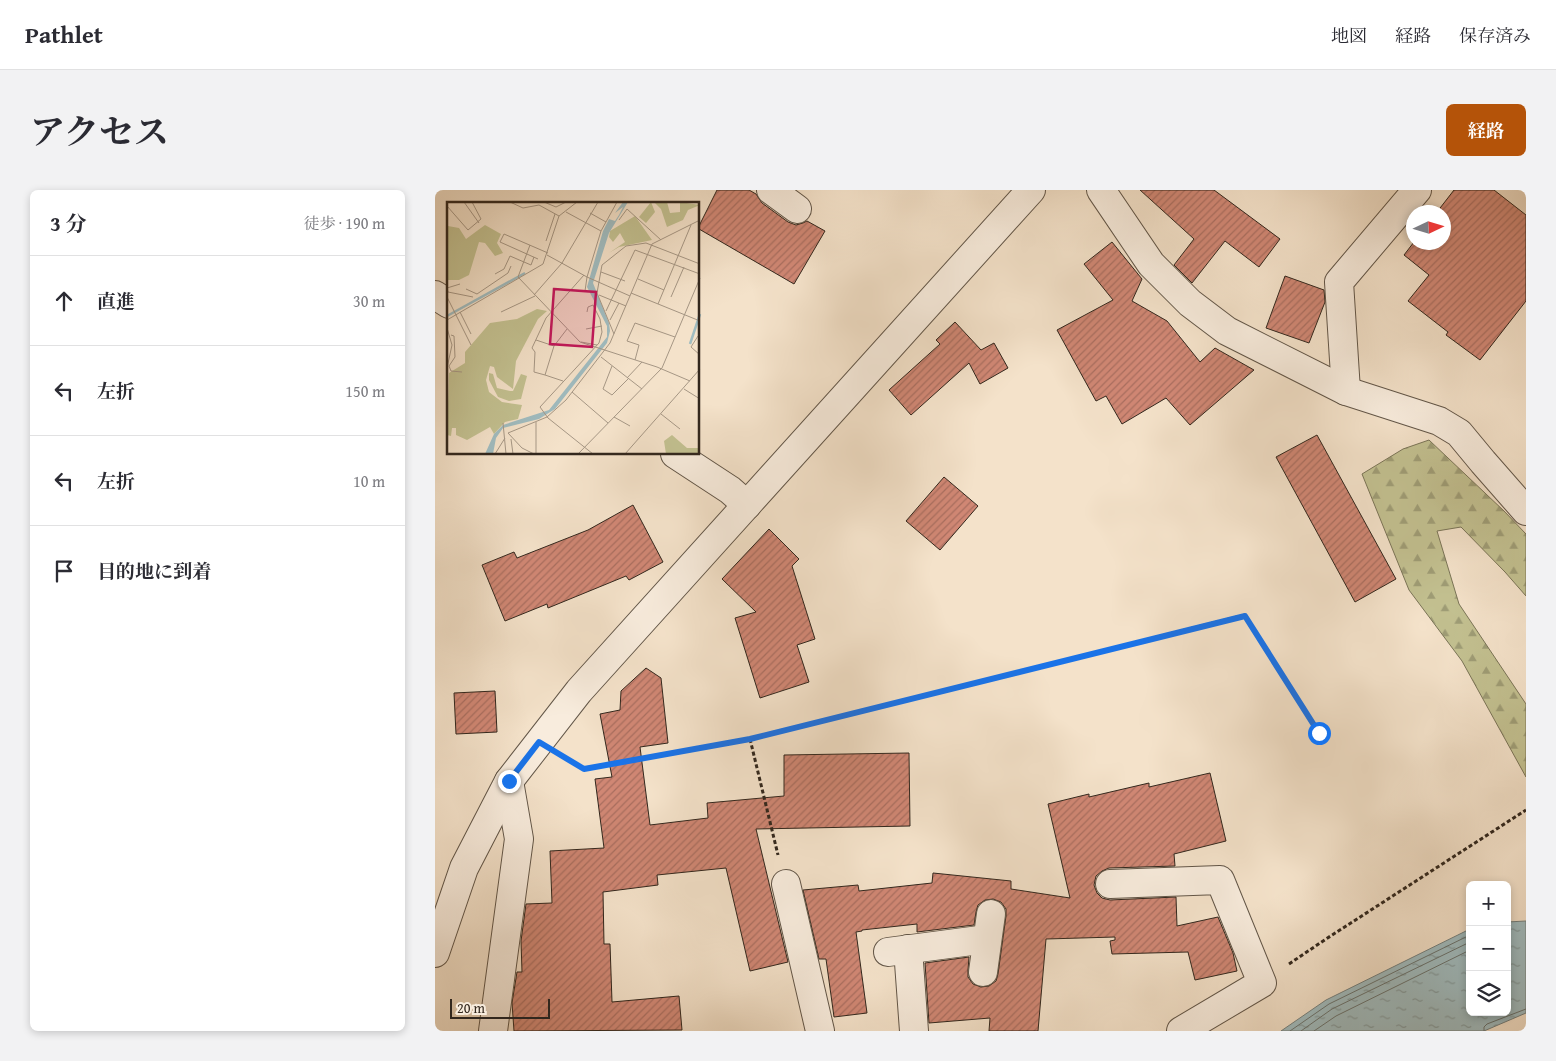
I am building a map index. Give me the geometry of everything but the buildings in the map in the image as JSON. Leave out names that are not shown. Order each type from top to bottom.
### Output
[{"type":"street","points":[[771,190],[797,209]]},
{"type":"street","points":[[435,953],[463,868],[509,781],[539,742],[579,691],[1031,190]]},
{"type":"street","points":[[1101,190],[1151,264],[1190,303],[1227,332],[1346,391],[1439,421],[1459,433],[1526,510]]},
{"type":"street","points":[[1346,391],[1339,282],[1417,190]]},
{"type":"street","points":[[435,295],[447,303]]},
{"type":"street","points":[[677,455],[730,490],[747,505]]},
{"type":"street","points":[[493,1031],[519,839],[509,781]]},
{"type":"street","points":[[1111,884],[1220,880],[1261,983],[1181,1031]]},
{"type":"street","points":[[786,884],[820,1031]]},
{"type":"street","points":[[914,1031],[898,950],[989,927],[983,972]]},
{"type":"path","points":[[539,742],[584,769],[750,739],[1245,616],[1319,733]]},
{"type":"path","points":[[750,739],[786,884]]},
{"type":"path","points":[[1261,983],[1526,810]]},
{"type":"green space","points":[[1429,440],[1526,534],[1526,596],[1461,527],[1437,531],[1459,604],[1526,704],[1526,777],[1462,661],[1409,590],[1362,474],[1403,449]]},
{"type":"water","points":[[1526,921],[1526,1013],[1484,1031],[1281,1031],[1326,1000],[1466,931],[1466,1016],[1511,1016],[1511,922]]},
{"type":"route","points":[[509,781],[539,742],[584,769],[750,739],[1245,616],[1319,733]]}]
